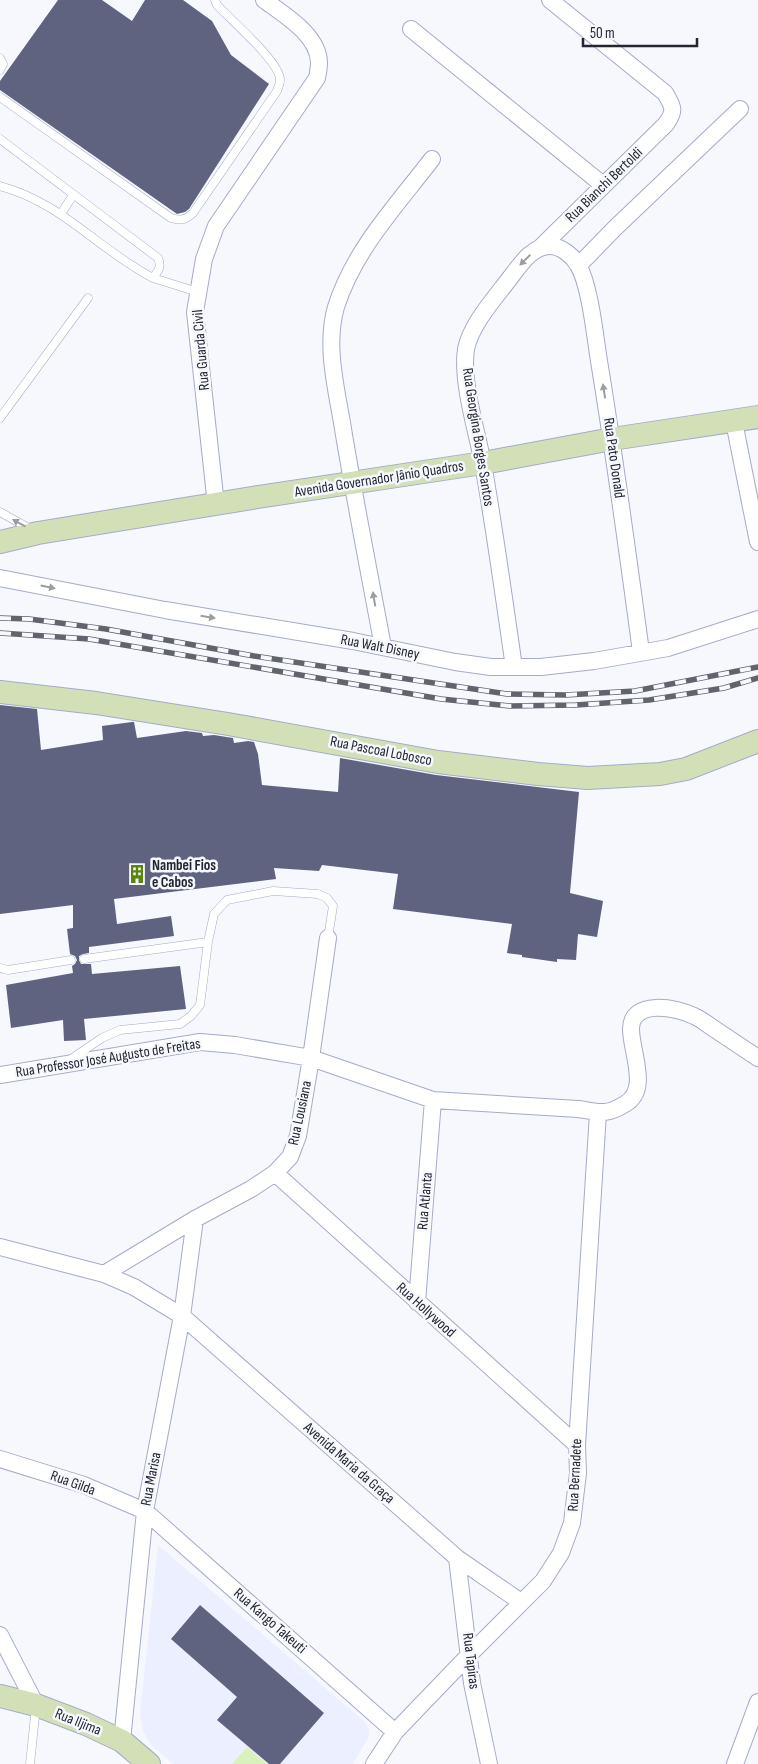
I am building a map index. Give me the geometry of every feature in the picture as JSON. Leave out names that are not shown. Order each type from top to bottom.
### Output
[{"type":"main road","name":"Avenida Governador Jânio Quadros","points":[[0,542],[38,533],[352,482],[483,463],[612,439],[758,418]]},
{"type":"main road","name":"Rua Pascoal Lobosco","points":[[0,692],[96,703],[200,719],[303,736],[438,762],[588,778],[660,774],[686,769],[758,741]]},
{"type":"main road","name":"Rua Iljima","points":[[0,1696],[36,1706],[86,1724],[122,1741],[149,1764]]},
{"type":"street","name":"Rua Guarda Civil","points":[[216,505],[196,312],[204,259],[216,226],[317,78],[319,61],[314,46],[301,27],[264,0]]},
{"type":"street","name":"Rua Bianchi Bertoldi","points":[[542,246],[666,124],[672,115],[673,106],[665,93],[550,0]]},
{"type":"street","points":[[411,29],[603,186]]},
{"type":"street","points":[[542,246],[554,246],[568,252],[579,265],[615,228],[740,109]]},
{"type":"street","points":[[383,647],[352,482],[333,365],[332,330],[336,309],[344,287],[364,247],[432,159]]},
{"type":"street","name":"Rua Georgina Borges Santos","points":[[514,667],[483,463],[465,367],[466,351],[470,334],[524,260],[542,246]]},
{"type":"street","name":"Rua Pato Donald","points":[[579,265],[587,290],[612,439],[641,652]]},
{"type":"street","points":[[734,422],[758,542]]},
{"type":"street","name":"Rua Walt Disney","points":[[0,578],[164,610],[383,647],[472,665],[541,667],[594,661],[668,648],[758,619]]},
{"type":"street","name":"Rua Lousiana","points":[[104,1274],[195,1218],[251,1188],[275,1173],[290,1158],[298,1136],[312,1058],[328,938]]},
{"type":"street","points":[[598,1113],[607,1113],[620,1108],[631,1101],[637,1091],[638,1077],[631,1028],[634,1017],[644,1009],[662,1008],[694,1016],[758,1058]]},
{"type":"street","name":"Rua Professor José Augusto de Freitas","points":[[0,1074],[200,1042],[235,1045],[312,1058],[433,1100],[578,1109],[598,1113]]},
{"type":"street","name":"Rua Atlanta","points":[[417,1302],[433,1100]]},
{"type":"street","name":"Rua Bernadete","points":[[374,1764],[395,1732],[468,1655],[544,1581],[562,1553],[572,1523],[578,1473],[577,1445],[598,1113]]},
{"type":"street","name":"Rua Hollywood","points":[[275,1173],[577,1445]]},
{"type":"street","name":"Rua Marisa","points":[[122,1741],[145,1511],[182,1316],[195,1218]]},
{"type":"street","name":"Avenida Maria da Graça","points":[[0,1247],[104,1274],[134,1287],[182,1316],[457,1558],[521,1602]]},
{"type":"street","name":"Rua Gilda","points":[[0,1459],[84,1486],[145,1511]]},
{"type":"street","name":"Rua Kango Takeuti","points":[[145,1511],[395,1732]]},
{"type":"street","name":"Rua Tapiras","points":[[457,1558],[472,1683],[489,1764]]},
{"type":"street","points":[[0,1635],[36,1706]]},
{"type":"street","points":[[735,1764],[758,1702]]},
{"type":"lane","points":[[0,97],[171,218],[178,220],[186,219],[193,213],[276,91],[280,81],[278,71],[268,56],[217,5],[215,0]]},
{"type":"lane","points":[[0,58],[3,64],[0,70]]},
{"type":"lane","points":[[0,139],[158,258],[160,268],[152,278]]},
{"type":"lane","points":[[0,186],[36,198],[152,278],[198,292]]},
{"type":"lane","points":[[61,214],[73,195]]},
{"type":"lane","points":[[0,418],[88,298]]},
{"type":"lane","points":[[0,512],[38,533]]},
{"type":"lane","points":[[66,1063],[102,1038],[120,1030],[180,1024],[191,1016],[200,1005],[208,942],[214,914],[227,900],[273,891],[318,894],[327,898],[333,906],[328,938]]},
{"type":"lane","points":[[84,959],[208,942]]},
{"type":"lane","points":[[0,968],[8,970],[71,960]]},
{"type":"lane","points":[[30,1764],[36,1706]]},
{"type":"shaded area","points":[[158,1545],[365,1722],[369,1730],[369,1736],[353,1764],[173,1764],[151,1745],[143,1731],[140,1714]]},
{"type":"green space","points":[[247,1747],[267,1764],[232,1764]]},
{"type":"building","points":[[58,0],[102,0],[132,21],[145,0],[183,0],[212,21],[231,55],[269,84],[189,209],[185,212],[177,214],[0,90],[0,81]]},
{"type":"building","points":[[0,705],[37,709],[41,750],[103,740],[102,726],[132,722],[134,722],[137,738],[186,731],[202,733],[203,736],[214,735],[233,738],[234,743],[254,742],[258,754],[262,785],[338,792],[340,758],[436,775],[579,792],[570,893],[603,901],[597,937],[578,934],[576,960],[557,959],[557,962],[522,957],[522,955],[507,953],[512,924],[393,909],[398,874],[322,865],[319,871],[274,868],[276,879],[114,899],[117,924],[171,916],[174,936],[89,947],[89,953],[79,956],[81,964],[91,964],[92,974],[180,966],[186,1009],[84,1019],[86,1040],[64,1041],[63,1020],[11,1028],[6,985],[73,973],[72,966],[77,960],[75,956],[70,954],[67,929],[73,928],[73,905],[0,914]]},
{"type":"building","points":[[200,1605],[324,1713],[280,1764],[269,1764],[217,1720],[237,1697],[171,1639]]},
{"type":"railway","points":[[0,618],[29,619],[106,629],[254,656],[507,694],[566,695],[635,691],[758,667]]},
{"type":"railway","points":[[0,633],[89,639],[441,699],[510,706],[576,705],[649,700],[724,688],[758,678]]},
{"type":"place","name":"Nambei Fios e Cabos","points":[[137,874]]}]
